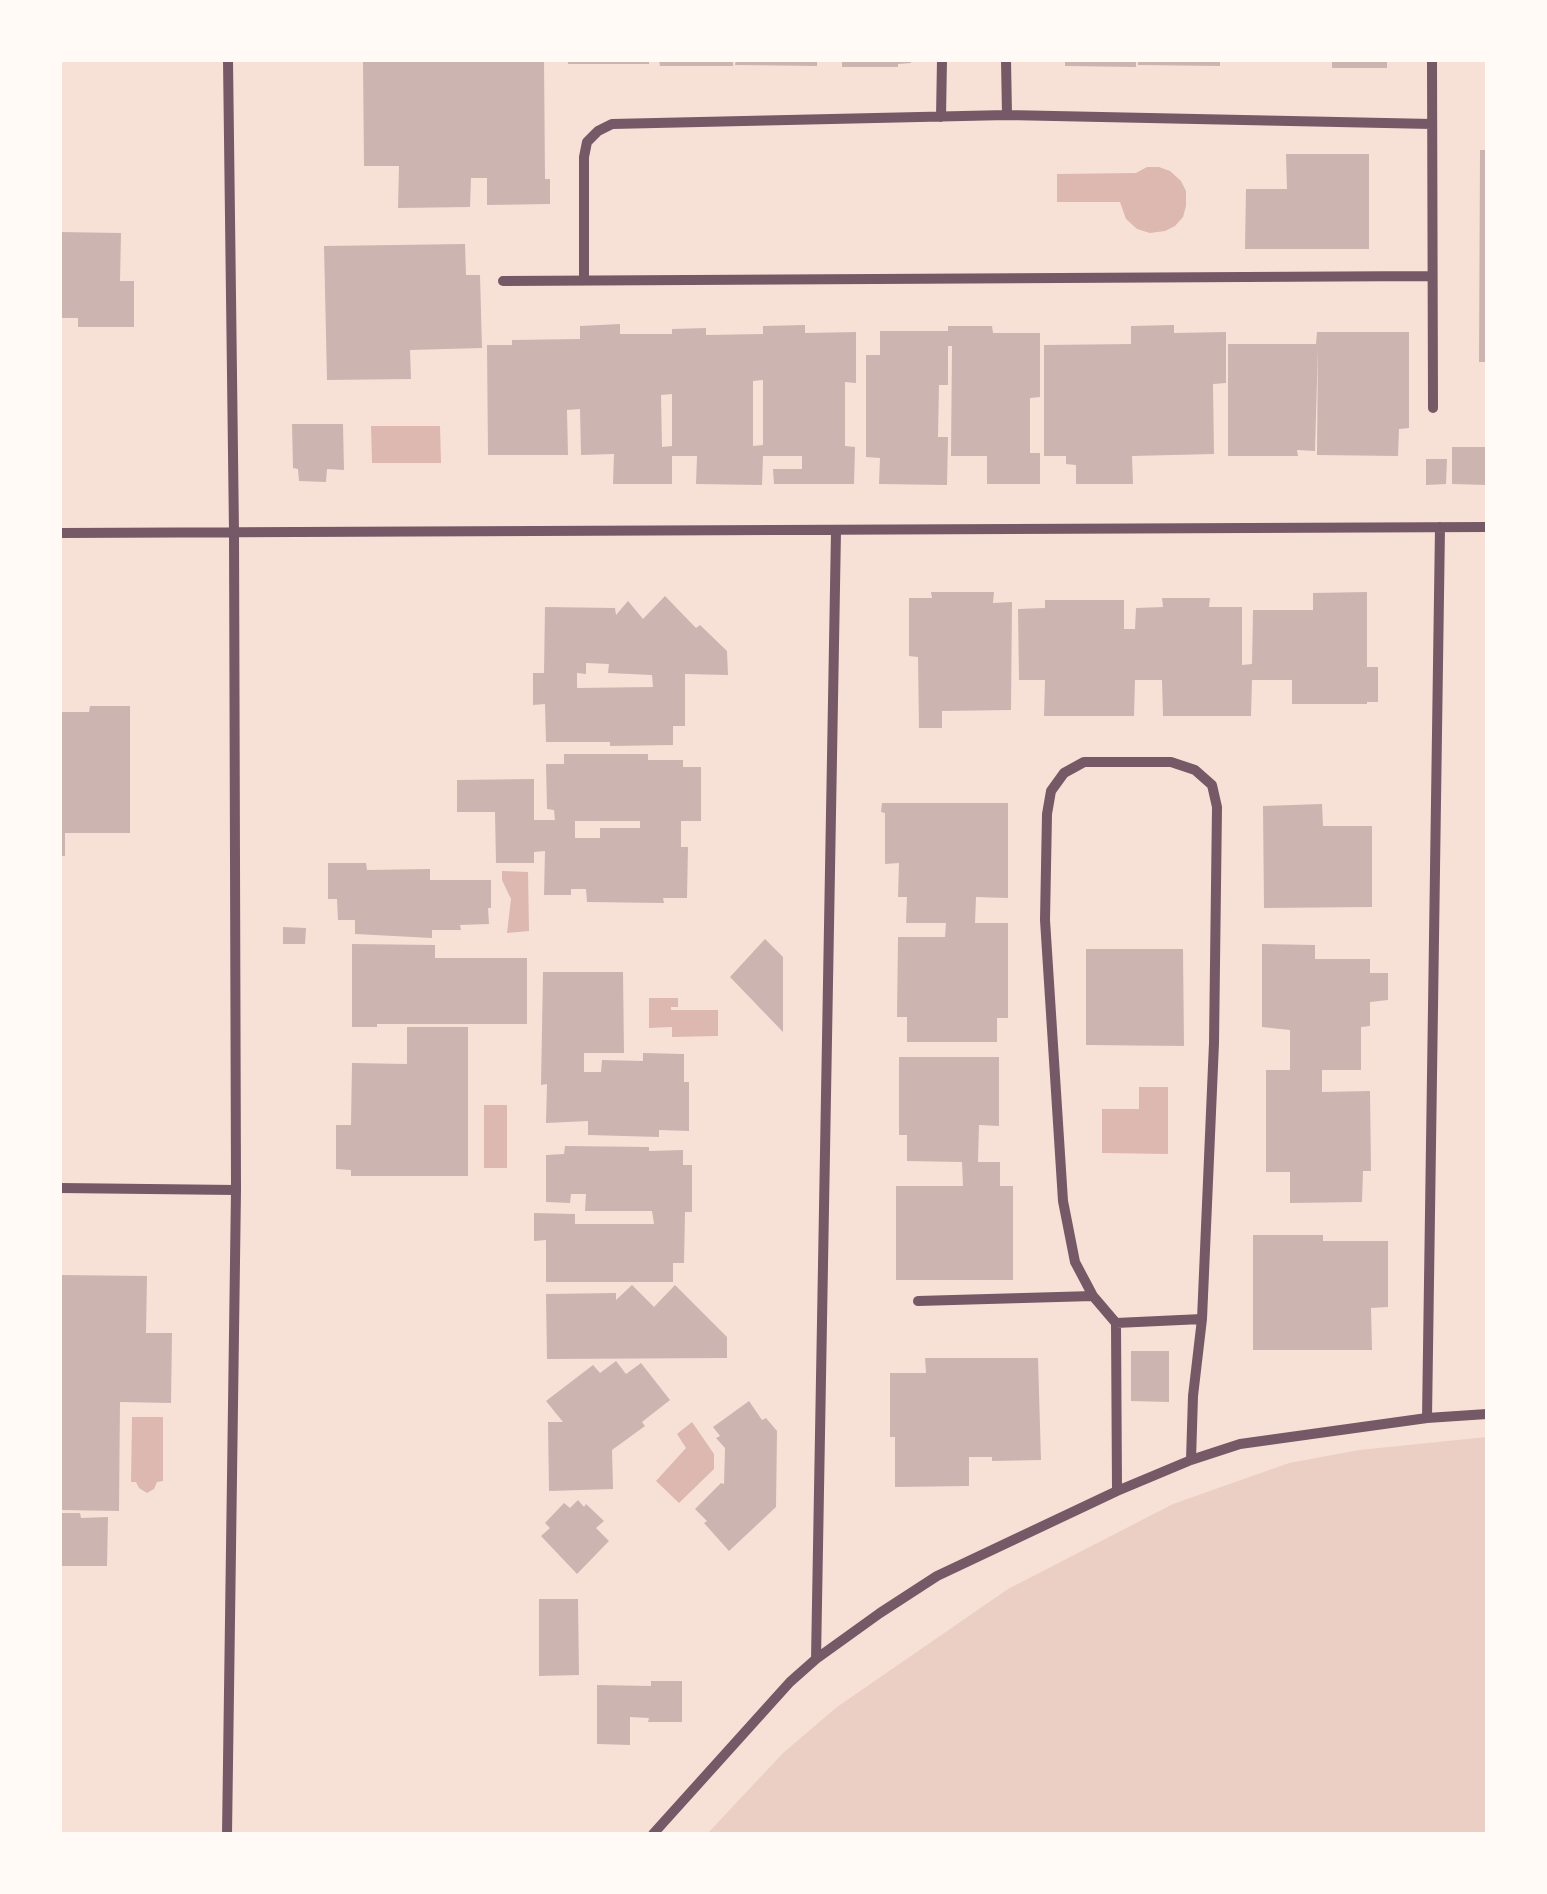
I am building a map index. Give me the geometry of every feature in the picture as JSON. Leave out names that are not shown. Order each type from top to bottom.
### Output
[{"type":"street","points":[[227,1834],[236,1190],[228,60]]},
{"type":"street","points":[[941,117],[942,60]]},
{"type":"street","points":[[1006,60],[1007,115]]},
{"type":"street","points":[[1432,60],[1433,408]]},
{"type":"street","points":[[584,280],[584,157],[587,142],[612,124],[1007,115],[1432,124]]},
{"type":"street","points":[[503,280],[1431,276]]},
{"type":"street","points":[[1426,1418],[1440,527]]},
{"type":"street","points":[[60,533],[1487,527]]},
{"type":"street","points":[[816,1659],[836,530]]},
{"type":"street","points":[[1116,1491],[1116,1323],[1094,1296],[1075,1262],[1063,1201],[1045,920],[1051,792],[1064,772],[1084,762],[1171,762],[1194,770],[1212,786],[1217,808],[1214,1043],[1202,1319],[1191,1460]]},
{"type":"street","points":[[60,1188],[236,1190]]},
{"type":"street","points":[[918,1301],[1094,1296]]},
{"type":"street","points":[[1116,1323],[1202,1319]]},
{"type":"street","points":[[653,1834],[790,1682],[816,1659],[937,1576],[1116,1491],[1240,1444],[1426,1418],[1487,1414]]},
{"type":"shaded area","points":[[1147,167],[1170,171],[1186,191],[1183,217],[1165,231],[1150,233],[1137,229],[1126,219],[1120,202],[1057,202],[1057,174],[1136,173]]},
{"type":"shaded area","points":[[371,426],[440,426],[441,463],[372,463]]},
{"type":"shaded area","points":[[502,871],[528,872],[529,931],[507,933],[511,899]]},
{"type":"shaded area","points":[[649,998],[678,998],[678,1007],[671,1010],[718,1010],[718,1036],[672,1037],[672,1027],[649,1028]]},
{"type":"shaded area","points":[[1139,1087],[1168,1087],[1168,1154],[1102,1153],[1102,1109],[1139,1109]]},
{"type":"shaded area","points":[[484,1105],[507,1105],[507,1168],[484,1168]]},
{"type":"shaded area","points":[[132,1417],[163,1417],[163,1481],[147,1493],[131,1482]]},
{"type":"shaded area","points":[[692,1422],[714,1454],[714,1469],[679,1503],[656,1481],[686,1448],[677,1434]]},
{"type":"shaded area","points":[[1487,1437],[1487,1834],[707,1834],[783,1753],[837,1707],[1008,1589],[1173,1504],[1289,1463],[1359,1450]]},
{"type":"building","points":[[544,60],[545,179],[550,179],[550,204],[487,205],[487,178],[471,178],[470,207],[398,208],[399,166],[364,166],[363,61]]},
{"type":"building","points":[[568,60],[649,60],[649,64],[568,64]]},
{"type":"building","points":[[659,60],[733,60],[733,66],[660,66]]},
{"type":"building","points":[[736,60],[817,60],[817,66],[735,65]]},
{"type":"building","points":[[842,60],[911,63],[898,67],[842,67]]},
{"type":"building","points":[[1065,60],[1136,60],[1136,67],[1065,66]]},
{"type":"building","points":[[1138,60],[1220,60],[1220,66],[1138,65]]},
{"type":"building","points":[[1332,60],[1387,60],[1387,68],[1332,68]]},
{"type":"building","points":[[1480,150],[1487,150],[1487,362],[1479,362]]},
{"type":"building","points":[[1286,154],[1369,154],[1369,249],[1245,249],[1246,189],[1287,189]]},
{"type":"building","points":[[60,232],[121,233],[120,281],[134,281],[134,327],[78,327],[78,318],[60,318]]},
{"type":"building","points":[[465,244],[466,275],[480,275],[482,348],[410,350],[411,379],[327,380],[324,246]]},
{"type":"building","points":[[620,324],[620,334],[672,334],[672,329],[706,328],[706,335],[763,334],[763,326],[805,325],[805,333],[856,332],[856,383],[845,382],[845,446],[855,447],[854,484],[774,484],[773,469],[802,469],[802,456],[763,456],[762,485],[696,484],[697,456],[672,456],[672,484],[613,484],[614,454],[581,455],[580,409],[567,410],[568,455],[488,455],[487,345],[512,345],[512,340],[580,339],[580,326]],"holes":[[[763,380],[763,445],[753,446],[753,381]],[[672,394],[672,446],[662,447],[661,395]]]},
{"type":"building","points":[[1174,325],[1174,333],[1226,332],[1226,383],[1213,384],[1214,454],[1132,456],[1133,484],[1076,484],[1076,465],[1066,464],[1066,456],[1044,456],[1044,345],[1131,344],[1131,326]]},
{"type":"building","points":[[948,326],[992,326],[993,333],[1040,333],[1040,397],[1030,398],[1030,453],[1040,453],[1040,484],[987,484],[987,456],[951,456],[952,346],[948,346],[948,385],[939,385],[938,437],[948,437],[947,485],[879,484],[880,458],[866,457],[866,355],[880,355],[880,331],[948,331]]},
{"type":"building","points":[[1317,332],[1409,332],[1409,428],[1399,429],[1398,456],[1317,455],[1318,346],[1315,451],[1297,450],[1298,456],[1228,456],[1228,344],[1316,344]]},
{"type":"building","points":[[292,424],[343,424],[344,470],[327,469],[326,482],[299,481],[298,469],[293,468]]},
{"type":"building","points":[[1452,447],[1487,447],[1487,485],[1452,484]]},
{"type":"building","points":[[1426,459],[1447,459],[1446,484],[1426,485]]},
{"type":"building","points":[[931,592],[994,592],[993,603],[1012,602],[1011,710],[942,711],[942,728],[919,728],[918,657],[909,656],[909,598],[932,598]]},
{"type":"building","points":[[1367,592],[1367,667],[1378,667],[1378,702],[1292,704],[1292,680],[1252,680],[1251,716],[1163,716],[1162,680],[1135,680],[1134,716],[1044,716],[1045,680],[1019,680],[1018,609],[1045,608],[1045,600],[1124,600],[1124,629],[1135,629],[1136,608],[1163,607],[1162,598],[1210,598],[1209,607],[1242,607],[1242,665],[1252,664],[1253,610],[1313,610],[1313,593]]},
{"type":"building","points":[[665,596],[696,628],[700,625],[727,651],[728,675],[685,674],[685,726],[673,726],[673,745],[546,742],[545,704],[533,705],[533,673],[544,673],[545,607],[615,608],[616,615],[628,601],[643,619]],"holes":[[[586,663],[609,664],[608,673],[652,675],[653,687],[577,688],[577,673],[586,674]]]},
{"type":"building","points":[[90,706],[130,706],[130,833],[65,833],[65,856],[60,856],[60,712],[89,712]]},
{"type":"building","points":[[564,754],[648,754],[648,760],[683,760],[683,767],[701,767],[701,821],[681,821],[681,847],[688,847],[687,898],[663,898],[664,903],[587,902],[586,889],[571,889],[571,895],[544,895],[545,851],[534,852],[534,863],[496,863],[495,812],[457,812],[457,780],[534,779],[534,820],[555,820],[554,810],[547,809],[546,764],[564,764]],"holes":[[[575,821],[640,821],[640,828],[600,828],[600,838],[575,838]]]},
{"type":"building","points":[[882,803],[1008,803],[1008,898],[976,897],[975,923],[1008,923],[1008,1018],[997,1018],[997,1042],[907,1042],[907,1017],[897,1017],[898,937],[945,937],[946,923],[906,923],[907,897],[898,897],[899,863],[885,864]]},
{"type":"building","points":[[1322,804],[1323,826],[1372,826],[1372,907],[1264,908],[1263,806]]},
{"type":"building","points":[[328,863],[366,863],[367,870],[430,869],[430,880],[491,880],[489,924],[460,925],[461,930],[432,930],[432,938],[355,934],[355,920],[338,920],[337,899],[328,899]]},
{"type":"building","points":[[283,927],[306,928],[305,944],[283,944]]},
{"type":"building","points":[[765,939],[783,957],[783,1032],[730,977]]},
{"type":"building","points":[[352,944],[435,945],[435,958],[527,958],[527,1024],[352,1027]]},
{"type":"building","points":[[1262,944],[1315,945],[1315,959],[1370,959],[1370,973],[1388,973],[1388,1000],[1370,1002],[1370,1026],[1361,1027],[1361,1070],[1322,1070],[1322,1092],[1370,1091],[1371,1171],[1363,1171],[1362,1202],[1290,1203],[1290,1172],[1266,1172],[1266,1070],[1290,1070],[1290,1030],[1262,1027]]},
{"type":"building","points":[[1086,949],[1183,949],[1184,1046],[1086,1045]]},
{"type":"building","points":[[543,972],[623,972],[624,1053],[584,1053],[584,1072],[601,1072],[602,1060],[643,1061],[643,1053],[684,1054],[684,1082],[689,1082],[689,1131],[659,1130],[659,1137],[588,1135],[588,1121],[546,1123],[547,1084],[541,1085]]},
{"type":"building","points":[[407,1027],[468,1027],[468,1176],[351,1176],[351,1170],[336,1169],[336,1125],[351,1125],[352,1063],[407,1064]]},
{"type":"building","points":[[899,1057],[999,1057],[999,1126],[979,1125],[978,1162],[1000,1162],[1000,1186],[1013,1186],[1013,1280],[896,1280],[896,1186],[963,1186],[962,1162],[907,1161],[907,1135],[899,1135]]},
{"type":"building","points":[[565,1146],[683,1150],[683,1165],[692,1165],[692,1212],[685,1212],[684,1263],[673,1263],[673,1282],[546,1282],[546,1240],[534,1241],[534,1213],[575,1214],[575,1224],[654,1224],[652,1211],[585,1211],[586,1194],[571,1194],[570,1203],[546,1202],[546,1155],[564,1154]]},
{"type":"building","points":[[1253,1235],[1323,1235],[1323,1241],[1388,1241],[1388,1307],[1371,1308],[1372,1350],[1253,1350]]},
{"type":"building","points":[[60,1275],[147,1276],[146,1333],[172,1333],[171,1403],[120,1402],[119,1511],[60,1510]]},
{"type":"building","points":[[632,1285],[654,1307],[675,1285],[727,1337],[727,1358],[547,1359],[546,1294],[616,1293],[616,1300]]},
{"type":"building","points":[[1131,1351],[1169,1351],[1169,1402],[1131,1401]]},
{"type":"building","points":[[925,1358],[1038,1358],[1041,1460],[992,1461],[992,1457],[969,1457],[969,1486],[895,1487],[890,1373],[926,1373]]},
{"type":"building","points":[[616,1361],[626,1374],[641,1363],[670,1400],[642,1422],[645,1426],[612,1450],[613,1489],[549,1491],[548,1422],[563,1422],[546,1401],[593,1365],[600,1373]]},
{"type":"building","points":[[749,1401],[762,1420],[766,1418],[777,1431],[776,1507],[729,1551],[695,1509],[724,1484],[725,1448],[713,1427]]},
{"type":"building","points":[[578,1500],[604,1521],[596,1528],[609,1541],[577,1574],[541,1536],[550,1528],[545,1523],[564,1503],[570,1508]]},
{"type":"building","points":[[60,1513],[80,1513],[81,1518],[108,1517],[107,1566],[60,1566]]},
{"type":"building","points":[[539,1599],[578,1599],[579,1675],[539,1676]]},
{"type":"building","points":[[651,1681],[682,1681],[682,1722],[648,1722],[649,1718],[630,1717],[630,1745],[597,1744],[597,1685],[651,1686]]}]
